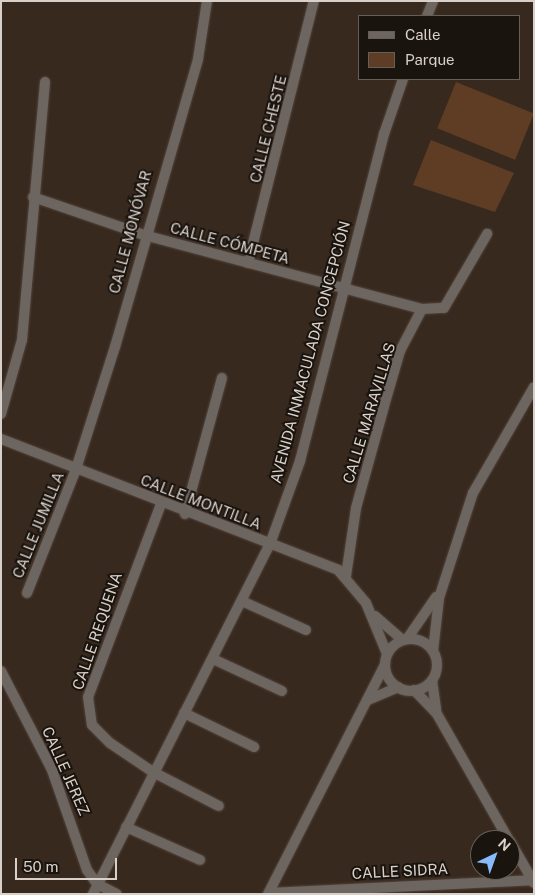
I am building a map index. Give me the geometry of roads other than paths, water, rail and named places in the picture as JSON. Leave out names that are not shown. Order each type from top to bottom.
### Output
[{"type":"street","name":"CALLE MONÓVAR","points":[[76,469],[144,235],[198,59],[207,1]]},
{"type":"street","name":"CALLE CHESTE","points":[[248,263],[283,140],[314,1]]},
{"type":"street","points":[[427,15],[433,1]]},
{"type":"street","name":"AVENIDA INMACULADA CONCEPCIÓN","points":[[95,889],[153,772],[244,602],[270,544],[300,461],[342,288],[403,80]]},
{"type":"street","points":[[1,414],[22,340],[33,197],[45,82]]},
{"type":"street","name":"CALLE CÓMPETA","points":[[33,197],[144,235],[422,310]]},
{"type":"street","points":[[422,310],[444,308],[487,234]]},
{"type":"street","name":"CALLE MARAVILLAS","points":[[346,576],[356,508],[400,351],[422,310]]},
{"type":"street","points":[[185,514],[222,378]]},
{"type":"street","points":[[437,714],[432,680],[437,666],[433,651],[435,615],[444,583],[483,471],[534,386]]},
{"type":"street","name":"CALLE MONTILLA","points":[[1,439],[185,514],[270,544],[346,576]]},
{"type":"street","name":"CALLE JUMILLA","points":[[27,593],[76,469]]},
{"type":"street","name":"CALLE REQUENA","points":[[161,504],[88,697],[92,725],[110,743],[153,772],[219,806]]},
{"type":"street","points":[[346,576],[372,614],[386,659],[388,677],[398,687],[414,690],[437,714],[504,830]]},
{"type":"street","points":[[268,894],[367,701],[386,659],[405,640],[444,583]]},
{"type":"street","points":[[244,602],[306,630]]},
{"type":"street","points":[[372,614],[405,640],[422,641],[433,651]]},
{"type":"street","points":[[213,659],[282,691]]},
{"type":"street","name":"CALLE JEREZ","points":[[1,671],[52,770],[95,889]]},
{"type":"street","points":[[414,690],[432,680]]},
{"type":"street","points":[[367,701],[398,687]]},
{"type":"street","points":[[184,713],[254,747]]},
{"type":"street","points":[[126,827],[200,860]]},
{"type":"street","points":[[520,858],[533,881]]},
{"type":"street","name":"CALLE SIDRA","points":[[268,894],[533,881]]},
{"type":"street","points":[[95,889],[117,894]]}]
